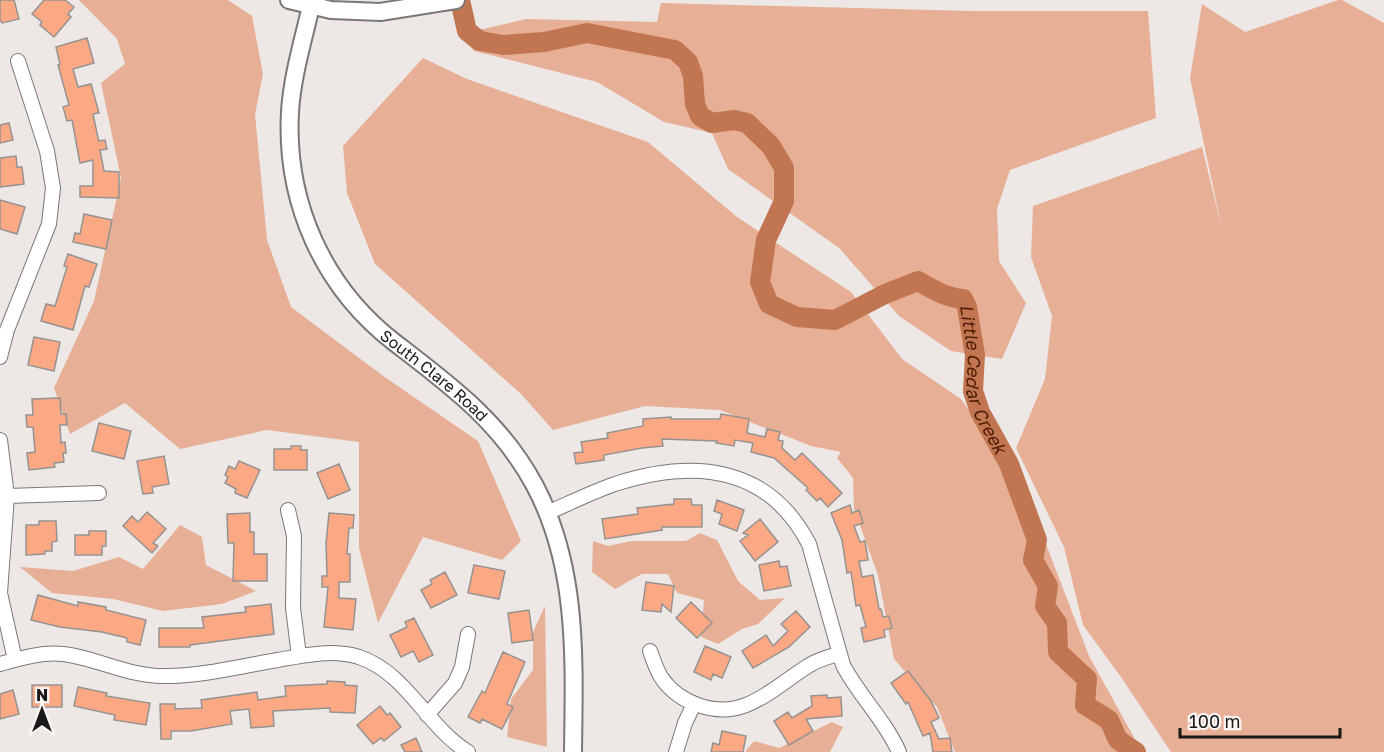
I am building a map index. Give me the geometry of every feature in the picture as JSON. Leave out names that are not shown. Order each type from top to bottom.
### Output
[{"type":"street","points":[[289,0],[352,12],[380,12],[456,0]]},
{"type":"street","name":"South Clare Road","points":[[311,6],[293,86],[289,132],[297,195],[316,249],[342,290],[373,325],[453,387],[496,429],[523,466],[547,513],[571,605],[574,654],[573,752]]},
{"type":"street","points":[[0,357],[7,330],[49,224],[53,188],[47,151],[18,61]]},
{"type":"street","points":[[0,440],[7,496],[0,593],[15,660]]},
{"type":"street","points":[[547,513],[615,484],[672,473],[713,471],[734,476],[774,498],[787,510],[808,544],[838,654],[850,679],[890,733],[899,752]]},
{"type":"street","points":[[7,496],[99,493]]},
{"type":"street","points":[[288,510],[294,536],[293,608],[299,656]]},
{"type":"street","points":[[427,715],[455,683],[462,667],[468,634]]},
{"type":"street","points":[[650,651],[660,676],[669,687],[694,704],[710,708],[744,706],[761,698],[810,665],[838,654]]},
{"type":"street","points":[[0,664],[45,654],[63,654],[141,674],[187,676],[326,652],[361,658],[380,667],[399,682],[440,730],[456,745],[468,752]]},
{"type":"street","points":[[676,752],[694,704]]},
{"type":"shaded area","points":[[79,0],[228,0],[252,16],[263,74],[255,114],[267,240],[291,307],[386,378],[478,441],[521,541],[502,560],[423,537],[378,623],[359,548],[359,442],[267,430],[180,449],[125,403],[70,434],[54,388],[94,301],[121,178],[101,83],[125,64],[117,39]]},
{"type":"shaded area","points":[[1338,0],[1384,23],[1384,752],[1171,752],[1083,625],[1064,547],[1016,448],[1045,379],[1052,316],[1031,257],[1033,206],[1202,147],[1222,229],[1190,78],[1202,4],[1245,32]]},
{"type":"shaded area","points":[[661,3],[970,11],[1148,11],[1156,118],[1010,170],[997,209],[999,261],[1026,303],[1002,359],[951,351],[899,316],[839,248],[728,169],[712,133],[664,122],[597,82],[474,51],[458,35],[526,19],[657,22]]},
{"type":"shaded area","points":[[423,58],[467,79],[648,142],[737,217],[851,292],[902,359],[961,399],[1026,492],[1089,656],[1142,752],[955,752],[937,707],[894,659],[878,575],[854,509],[853,478],[837,458],[841,452],[811,446],[720,410],[645,406],[553,430],[521,394],[375,264],[347,193],[343,146]]},
{"type":"shaded area","points":[[180,525],[202,537],[206,565],[256,591],[222,604],[163,611],[113,599],[52,593],[20,567],[73,571],[119,557],[143,569]]},
{"type":"shaded area","points":[[700,533],[717,540],[738,581],[760,600],[785,598],[758,624],[742,629],[718,644],[701,637],[704,600],[677,593],[668,574],[642,574],[615,589],[592,572],[593,541],[608,546],[632,541],[686,541]]},
{"type":"shaded area","points":[[545,606],[547,747],[507,737],[511,699],[533,670],[533,632]]},
{"type":"shaded area","points":[[832,722],[843,727],[830,752],[745,752],[754,741],[779,748]]},
{"type":"building","points":[[0,0],[14,0],[19,19],[2,23]]},
{"type":"building","points":[[44,0],[65,0],[74,7],[68,14],[71,17],[54,37],[40,25],[42,22],[32,14]]},
{"type":"building","points":[[87,38],[94,63],[73,69],[78,87],[91,84],[99,113],[93,114],[98,138],[99,141],[105,140],[107,149],[100,150],[104,171],[119,172],[119,198],[80,197],[80,186],[93,186],[93,160],[80,163],[72,120],[67,121],[63,107],[69,105],[58,65],[60,64],[56,47]]},
{"type":"building","points":[[9,123],[13,140],[0,143],[0,125]]},
{"type":"building","points":[[16,156],[17,167],[22,167],[24,184],[0,187],[0,158]]},
{"type":"building","points":[[0,200],[25,207],[17,234],[0,229]]},
{"type":"building","points":[[84,214],[112,220],[106,249],[73,242],[75,233],[80,234]]},
{"type":"building","points":[[68,254],[97,264],[89,287],[85,286],[73,330],[41,321],[46,304],[55,306],[67,267],[64,266]]},
{"type":"building","points":[[34,337],[60,342],[54,371],[28,365]]},
{"type":"building","points":[[60,398],[61,414],[66,414],[67,425],[60,425],[61,443],[65,442],[64,462],[54,463],[55,467],[29,470],[27,453],[35,452],[33,427],[27,427],[26,415],[33,415],[32,399]]},
{"type":"building","points":[[721,414],[749,419],[747,433],[765,437],[767,429],[780,432],[778,440],[783,441],[782,448],[795,460],[802,453],[842,493],[828,507],[820,498],[817,501],[806,490],[808,488],[774,458],[751,452],[753,443],[735,440],[734,446],[716,443],[717,441],[662,439],[663,446],[604,455],[604,460],[576,464],[574,453],[583,452],[581,442],[608,438],[607,433],[643,426],[643,419],[671,417],[671,419],[720,419]]},
{"type":"building","points":[[99,423],[131,431],[124,459],[92,451]]},
{"type":"building","points":[[291,446],[301,446],[301,450],[307,450],[307,470],[274,470],[274,449],[291,449]]},
{"type":"building","points":[[164,456],[169,484],[152,487],[153,493],[143,494],[137,461]]},
{"type":"building","points":[[239,461],[260,470],[247,498],[235,493],[236,489],[225,483],[228,477],[225,475],[229,466],[235,469]]},
{"type":"building","points":[[339,464],[350,490],[328,499],[317,473]]},
{"type":"building","points":[[674,499],[691,499],[692,505],[702,505],[702,527],[662,527],[662,530],[605,539],[602,519],[638,514],[637,508],[674,504]]},
{"type":"building","points":[[717,500],[744,510],[737,531],[719,524],[722,514],[714,511]]},
{"type":"building","points":[[850,505],[852,513],[859,510],[863,523],[854,526],[860,542],[865,541],[868,560],[859,561],[862,577],[873,575],[879,609],[883,617],[889,616],[892,628],[884,630],[885,637],[864,642],[861,628],[866,627],[860,605],[856,606],[851,572],[847,573],[842,540],[831,513]]},
{"type":"building","points":[[147,512],[166,529],[153,543],[158,546],[152,553],[123,526],[132,516],[138,522]]},
{"type":"building","points":[[250,513],[250,532],[254,532],[254,554],[267,554],[267,581],[233,581],[234,543],[228,543],[227,514]]},
{"type":"building","points":[[329,513],[354,515],[353,528],[349,528],[347,554],[350,554],[350,582],[339,582],[339,598],[356,599],[353,630],[324,627],[328,587],[322,587],[322,576],[327,576],[326,543]]},
{"type":"building","points":[[760,519],[778,542],[755,561],[740,541],[748,535],[743,533]]},
{"type":"building","points":[[39,521],[56,521],[57,541],[52,542],[52,551],[45,551],[45,554],[26,555],[26,525],[39,525]]},
{"type":"building","points":[[89,531],[106,531],[106,546],[102,546],[102,555],[75,555],[75,535],[89,535]]},
{"type":"building","points":[[779,561],[780,567],[787,566],[791,586],[764,591],[759,565]]},
{"type":"building","points":[[474,565],[505,571],[499,599],[468,593]]},
{"type":"building","points":[[445,572],[457,595],[431,608],[421,590],[432,584],[430,580]]},
{"type":"building","points":[[646,582],[674,586],[671,612],[662,604],[661,612],[642,610]]},
{"type":"building","points":[[38,595],[78,606],[78,602],[106,607],[106,610],[146,620],[140,645],[127,642],[127,638],[102,632],[60,627],[31,620]]},
{"type":"building","points":[[691,602],[712,623],[697,638],[676,618]]},
{"type":"building","points":[[271,604],[274,634],[190,645],[190,647],[159,647],[159,628],[204,628],[202,617],[246,612],[245,607]]},
{"type":"building","points":[[529,610],[533,640],[512,643],[508,613]]},
{"type":"building","points":[[796,611],[810,627],[789,647],[753,668],[742,651],[766,635],[773,646],[788,631],[781,624]]},
{"type":"building","points":[[414,618],[433,655],[419,662],[413,651],[401,657],[390,635],[407,627],[405,622]]},
{"type":"building","points":[[705,646],[731,657],[722,678],[713,674],[711,680],[694,672]]},
{"type":"building","points":[[503,652],[525,662],[507,704],[513,707],[502,729],[482,719],[480,723],[468,717],[482,691],[485,693]]},
{"type":"building","points":[[908,671],[931,701],[939,718],[931,722],[939,739],[950,738],[952,752],[933,752],[930,733],[923,736],[908,702],[906,704],[891,683]]},
{"type":"building","points":[[327,681],[345,682],[345,685],[357,686],[355,713],[330,712],[330,708],[273,711],[274,726],[251,728],[249,709],[230,711],[232,724],[191,731],[171,731],[171,739],[161,739],[160,704],[175,704],[175,709],[202,708],[201,700],[257,692],[258,700],[286,696],[285,686],[327,684]]},
{"type":"building","points":[[32,685],[62,685],[62,707],[32,707]]},
{"type":"building","points":[[78,687],[107,693],[106,696],[150,703],[146,725],[114,720],[115,715],[74,706]]},
{"type":"building","points":[[13,690],[19,714],[0,719],[0,694]]},
{"type":"building","points":[[827,695],[827,698],[841,697],[842,716],[806,719],[813,731],[789,745],[774,721],[788,712],[792,718],[812,706],[811,696]]},
{"type":"building","points":[[380,706],[387,715],[390,713],[401,727],[384,741],[381,738],[373,744],[357,725]]},
{"type":"building","points":[[722,731],[746,736],[743,752],[711,752],[713,743],[719,745]]},
{"type":"building","points":[[416,738],[422,752],[405,752],[401,745]]},
{"type":"waterway","name":"Little Cedar Creek","points":[[460,0],[467,31],[480,41],[503,45],[544,42],[587,33],[675,50],[688,62],[693,76],[695,104],[700,116],[712,123],[734,120],[747,123],[771,146],[784,168],[784,201],[766,240],[760,282],[769,304],[797,317],[835,320],[885,294],[918,281],[945,295],[963,299],[967,307],[975,355],[973,391],[980,412],[1009,464],[1037,540],[1033,560],[1048,586],[1045,606],[1057,623],[1058,652],[1087,679],[1085,705],[1109,720],[1118,740],[1136,752]]}]
